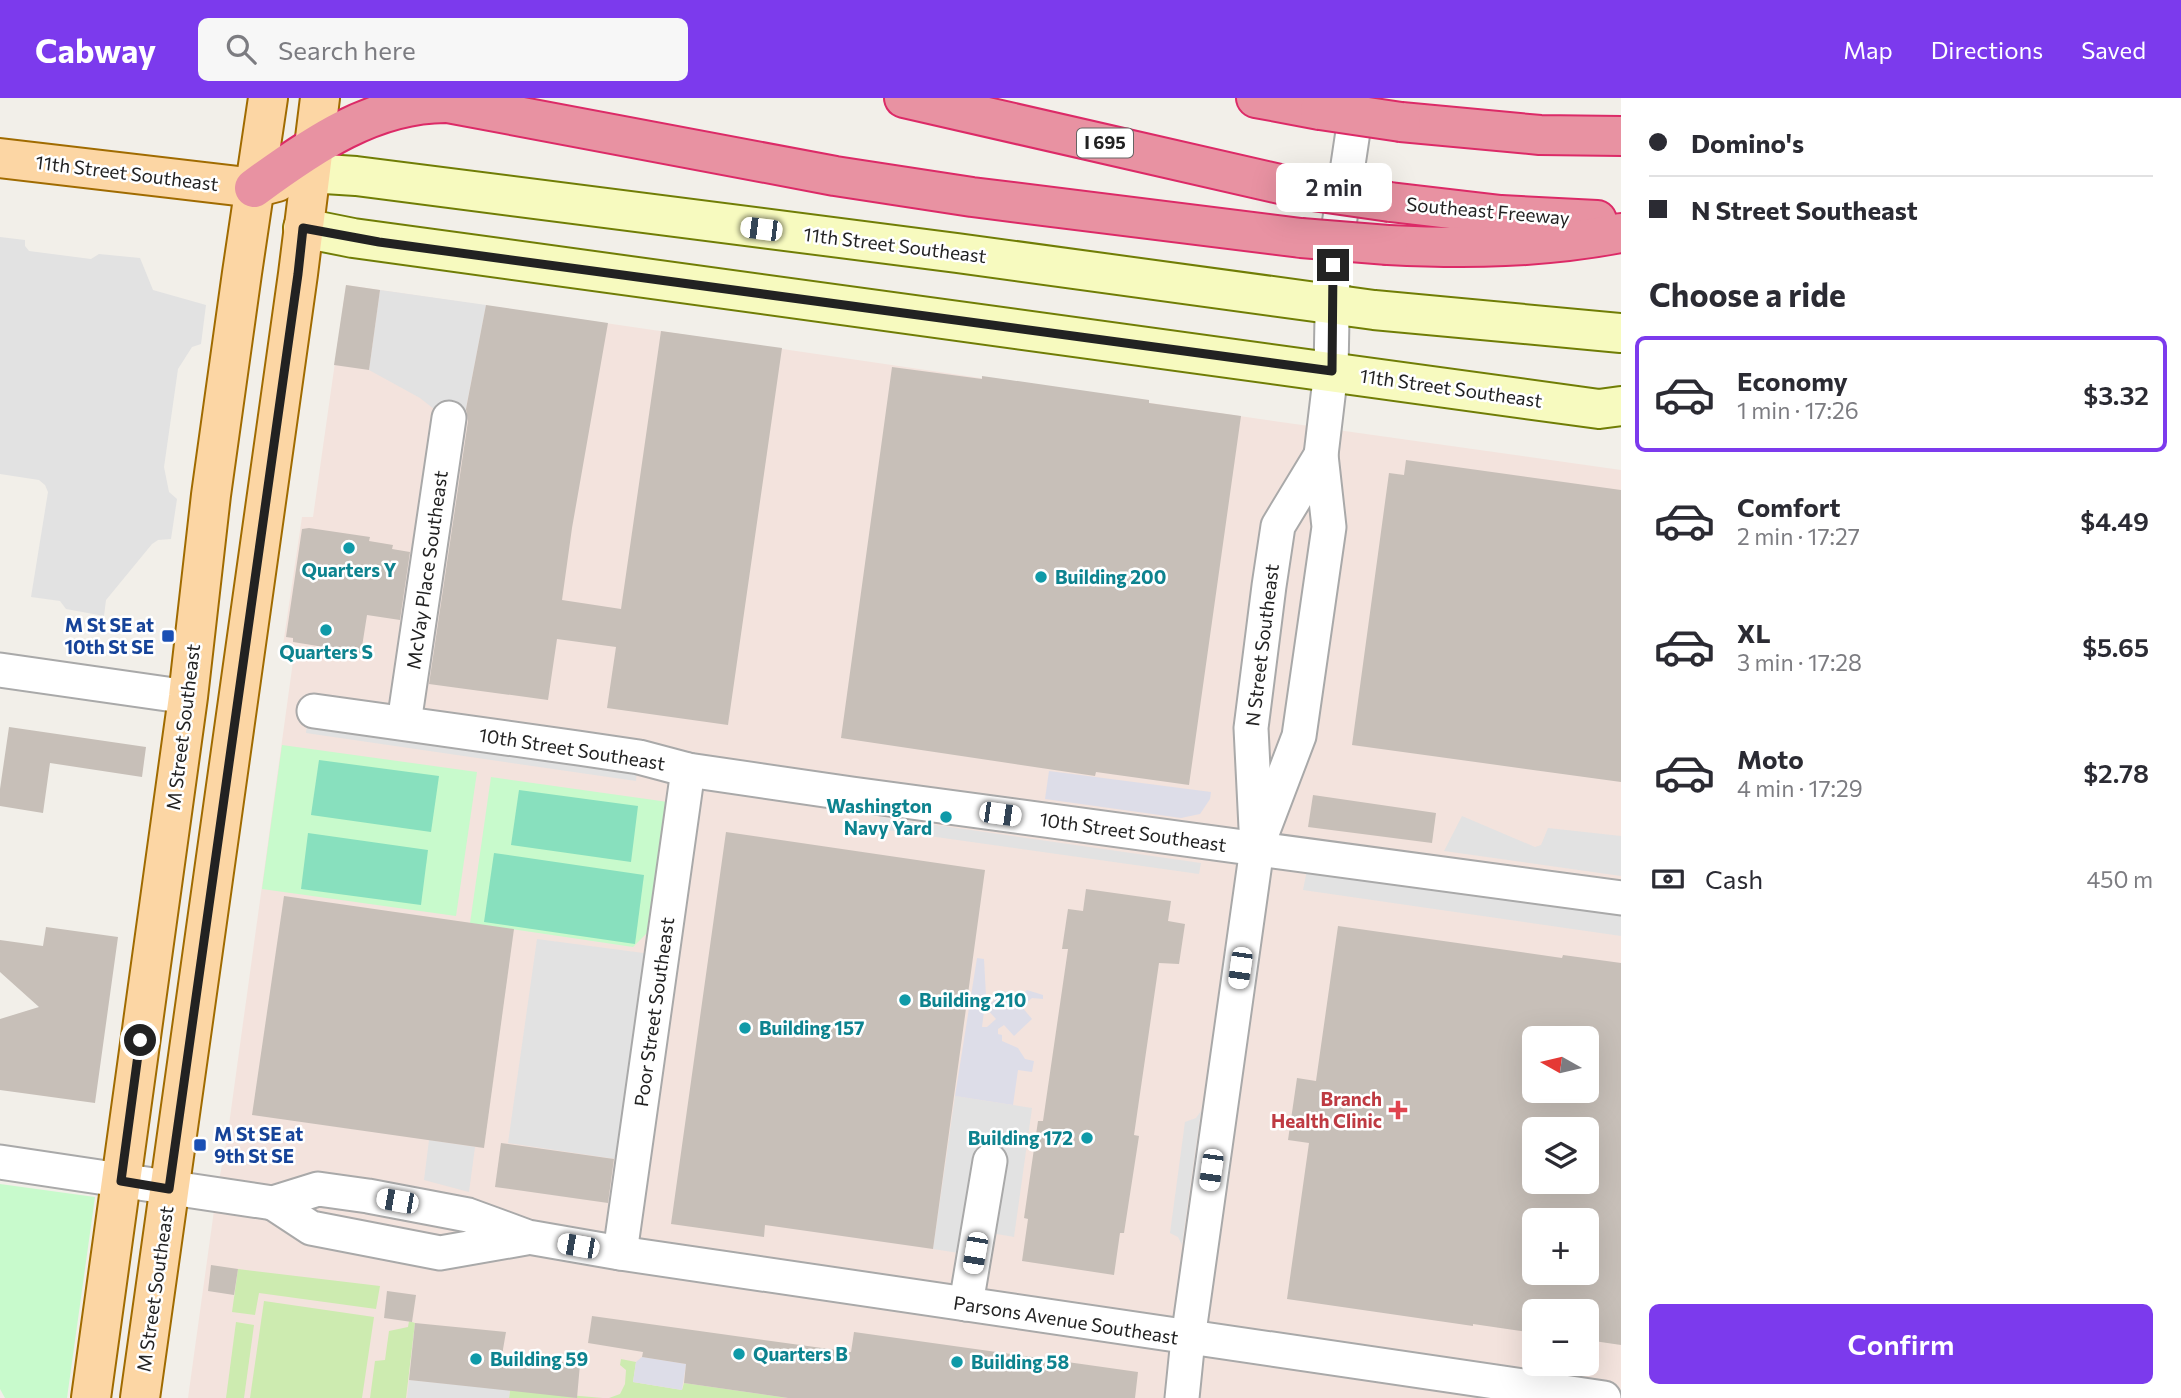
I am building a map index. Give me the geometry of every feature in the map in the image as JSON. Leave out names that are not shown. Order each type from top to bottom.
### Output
[{"type":"highway","name":"Southeast Freeway","points":[[904,98],[1306,190],[1502,215],[1621,220]]},
{"type":"highway","points":[[1256,98],[1401,122],[1540,135],[1621,136]]},
{"type":"highway","points":[[254,188],[311,159],[392,110],[413,104],[448,103],[835,176],[972,197],[1301,238],[1388,245],[1499,248],[1553,244],[1621,233]]},
{"type":"main road","name":"M Street Southeast","points":[[91,1398],[188,697],[211,495],[268,98]]},
{"type":"main road","name":"M Street Southeast","points":[[140,1398],[298,274],[320,98]]},
{"type":"main road","name":"11th Street Southeast","points":[[0,158],[254,188],[303,228],[367,240],[1614,411]]},
{"type":"main road","name":"11th Street Southeast","points":[[311,159],[356,176],[637,214],[957,253],[1332,304],[1621,333]]},
{"type":"street","name":"N Street Southeast","points":[[1256,848],[1299,736],[1329,527],[1321,455],[1332,371],[1333,265],[1358,98]]},
{"type":"street","name":"McVay Place Southeast","points":[[404,723],[449,418]]},
{"type":"street","name":"N Street Southeast","points":[[1182,1398],[1256,848],[1251,728],[1278,526],[1321,455]]},
{"type":"street","points":[[0,670],[188,697]]},
{"type":"street","name":"10th Street Southeast","points":[[314,711],[639,757],[688,769],[852,794],[1621,898]]},
{"type":"street","name":"Poor Street Southeast","points":[[620,1254],[688,769]]},
{"type":"street","points":[[966,1304],[990,1161]]},
{"type":"street","name":"Parsons Avenue Southeast","points":[[0,1162],[273,1203],[318,1189],[468,1215],[528,1237],[620,1254],[1604,1398]]},
{"type":"street","name":"Parsons Avenue Southeast","points":[[273,1203],[311,1228],[440,1253],[528,1237]]},
{"type":"shaded area","points":[[0,237],[25,240],[29,251],[91,259],[99,254],[140,258],[153,290],[206,305],[201,344],[192,347],[178,369],[164,467],[169,492],[177,499],[171,539],[158,540],[152,544],[106,600],[104,616],[66,609],[60,601],[31,597],[48,492],[39,480],[0,474]]},
{"type":"shaded area","name":"Washington Navy Yard","points":[[346,285],[1621,470],[1621,1398],[188,1398],[295,647],[283,645],[302,517],[313,517]]},
{"type":"shaded area","points":[[380,290],[486,305],[464,419],[436,416],[434,409],[420,398],[369,370]]},
{"type":"shaded area","points":[[307,723],[637,769],[636,781],[306,733]]},
{"type":"shaded area","points":[[1049,771],[1211,792],[1210,799],[1200,814],[1181,818],[1045,799]]},
{"type":"shaded area","points":[[1462,816],[1535,847],[1541,845],[1548,828],[1621,836],[1621,876],[1444,851]]},
{"type":"shaded area","points":[[880,817],[1201,863],[1199,874],[879,829]]},
{"type":"shaded area","points":[[1308,865],[1621,910],[1621,936],[1303,890]]},
{"type":"shaded area","points":[[537,939],[651,954],[622,1160],[508,1143]]},
{"type":"shaded area","points":[[977,958],[984,959],[986,996],[982,1027],[987,1027],[996,1019],[986,1008],[1004,991],[1015,1002],[1027,990],[1043,995],[1043,999],[1032,998],[1022,1007],[1032,1019],[1014,1036],[1004,1025],[998,1029],[1002,1041],[1018,1048],[1025,1059],[1034,1061],[1032,1072],[1018,1070],[1013,1105],[955,1096]]},
{"type":"shaded area","points":[[955,1096],[1032,1108],[1014,1237],[991,1233],[959,1253],[933,1249]]},
{"type":"shaded area","points":[[1201,1111],[1182,1245],[1178,1237],[1170,1233],[1185,1122],[1196,1118]]},
{"type":"shaded area","points":[[429,1140],[475,1147],[469,1192],[424,1180]]},
{"type":"shaded area","points":[[642,1357],[686,1364],[682,1390],[633,1382],[636,1362]]},
{"type":"shaded area","points":[[409,1380],[510,1390],[509,1398],[407,1398]]},
{"type":"green space","points":[[282,745],[477,772],[456,916],[262,889]]},
{"type":"green space","points":[[319,760],[439,776],[431,832],[311,815]]},
{"type":"green space","points":[[491,777],[668,802],[651,929],[633,947],[470,923]]},
{"type":"green space","points":[[519,790],[638,806],[631,862],[511,845]]},
{"type":"green space","points":[[308,833],[428,850],[421,905],[301,889]]},
{"type":"green space","points":[[494,853],[644,875],[635,944],[484,922]]},
{"type":"green space","points":[[0,1184],[95,1197],[67,1398],[5,1398],[0,1389]]},
{"type":"green space","points":[[238,1269],[380,1286],[376,1309],[259,1293],[255,1315],[232,1312]]},
{"type":"green space","points":[[264,1301],[374,1317],[362,1398],[250,1398]]},
{"type":"green space","points":[[409,1321],[415,1323],[406,1398],[370,1398],[375,1361],[385,1360],[389,1331],[408,1327]]},
{"type":"green space","points":[[236,1322],[254,1325],[244,1398],[226,1398]]},
{"type":"green space","points":[[621,1359],[636,1362],[633,1382],[682,1390],[684,1383],[788,1398],[609,1398],[620,1394],[625,1384],[626,1370],[620,1365]]},
{"type":"green space","points":[[510,1390],[603,1398],[509,1398]]},
{"type":"building","points":[[346,285],[380,290],[369,370],[334,365]]},
{"type":"building","points":[[486,305],[608,323],[562,600],[621,609],[661,331],[782,348],[728,725],[607,708],[616,647],[557,639],[548,700],[429,684],[468,421],[466,409]]},
{"type":"building","name":"Building 200","points":[[892,367],[982,379],[982,376],[1241,416],[1189,785],[1096,772],[1095,776],[841,738]]},
{"type":"building","points":[[1406,460],[1621,490],[1621,782],[1352,745],[1389,473],[1404,475]]},
{"type":"building","points":[[302,529],[370,537],[369,541],[393,545],[392,549],[410,552],[400,620],[367,615],[361,653],[293,642],[293,638],[286,637]]},
{"type":"building","points":[[9,727],[146,747],[142,777],[50,763],[43,813],[0,806]]},
{"type":"building","points":[[1313,795],[1436,813],[1432,843],[1308,827]]},
{"type":"building","points":[[726,832],[985,870],[933,1249],[765,1225],[764,1237],[671,1224]]},
{"type":"building","name":"Building 172","points":[[1086,889],[1171,901],[1168,921],[1185,924],[1179,964],[1159,963],[1134,1135],[1139,1136],[1124,1233],[1120,1233],[1114,1275],[1022,1261],[1028,1219],[1024,1218],[1038,1121],[1043,1121],[1068,949],[1062,949],[1068,909],[1083,911]]},
{"type":"building","points":[[284,896],[514,929],[484,1148],[252,1115]]},
{"type":"building","name":"Branch Health Clinic","points":[[1338,926],[1562,958],[1563,955],[1621,963],[1621,1345],[1599,1342],[1599,1299],[1522,1299],[1522,1331],[1287,1299],[1309,1143],[1288,1140],[1297,1078],[1316,1081]]},
{"type":"building","points":[[46,927],[118,937],[95,1103],[0,1090],[0,1019],[39,1007],[0,972],[0,940],[43,946]]},
{"type":"building","points":[[501,1143],[614,1159],[608,1203],[495,1187]]},
{"type":"building","points":[[211,1265],[238,1269],[234,1295],[208,1291]]},
{"type":"building","points":[[387,1291],[416,1295],[412,1322],[384,1318]]},
{"type":"building","points":[[592,1316],[851,1352],[854,1332],[1138,1372],[1135,1398],[788,1398],[684,1383],[686,1364],[642,1357],[643,1352],[588,1343]]},
{"type":"building","name":"Building 59","points":[[415,1323],[506,1332],[502,1355],[580,1364],[577,1398],[409,1380]]},
{"type":"place","name":"Quarters Y","points":[[349,548]]},
{"type":"place","name":"Building 200","points":[[1041,577]]},
{"type":"place","name":"Quarters S","points":[[326,630]]},
{"type":"place","name":"M St SE at 10th St SE","points":[[168,636]]},
{"type":"place","name":"Washington Navy Yard","points":[[946,817]]},
{"type":"place","name":"Building 210","points":[[905,1000]]},
{"type":"place","name":"Building 157","points":[[745,1028]]},
{"type":"place","name":"Branch Health Clinic","points":[[1398,1110]]},
{"type":"place","name":"Building 172","points":[[1087,1138]]},
{"type":"place","name":"M St SE at 9th St SE","points":[[200,1145]]},
{"type":"place","name":"Quarters B","points":[[739,1354]]},
{"type":"place","name":"Building 59","points":[[476,1359]]},
{"type":"place","name":"Building 58","points":[[957,1362]]},
{"type":"route","points":[[140,1040],[121,1181],[169,1189],[303,228],[379,242],[1332,371],[1333,265]]}]
